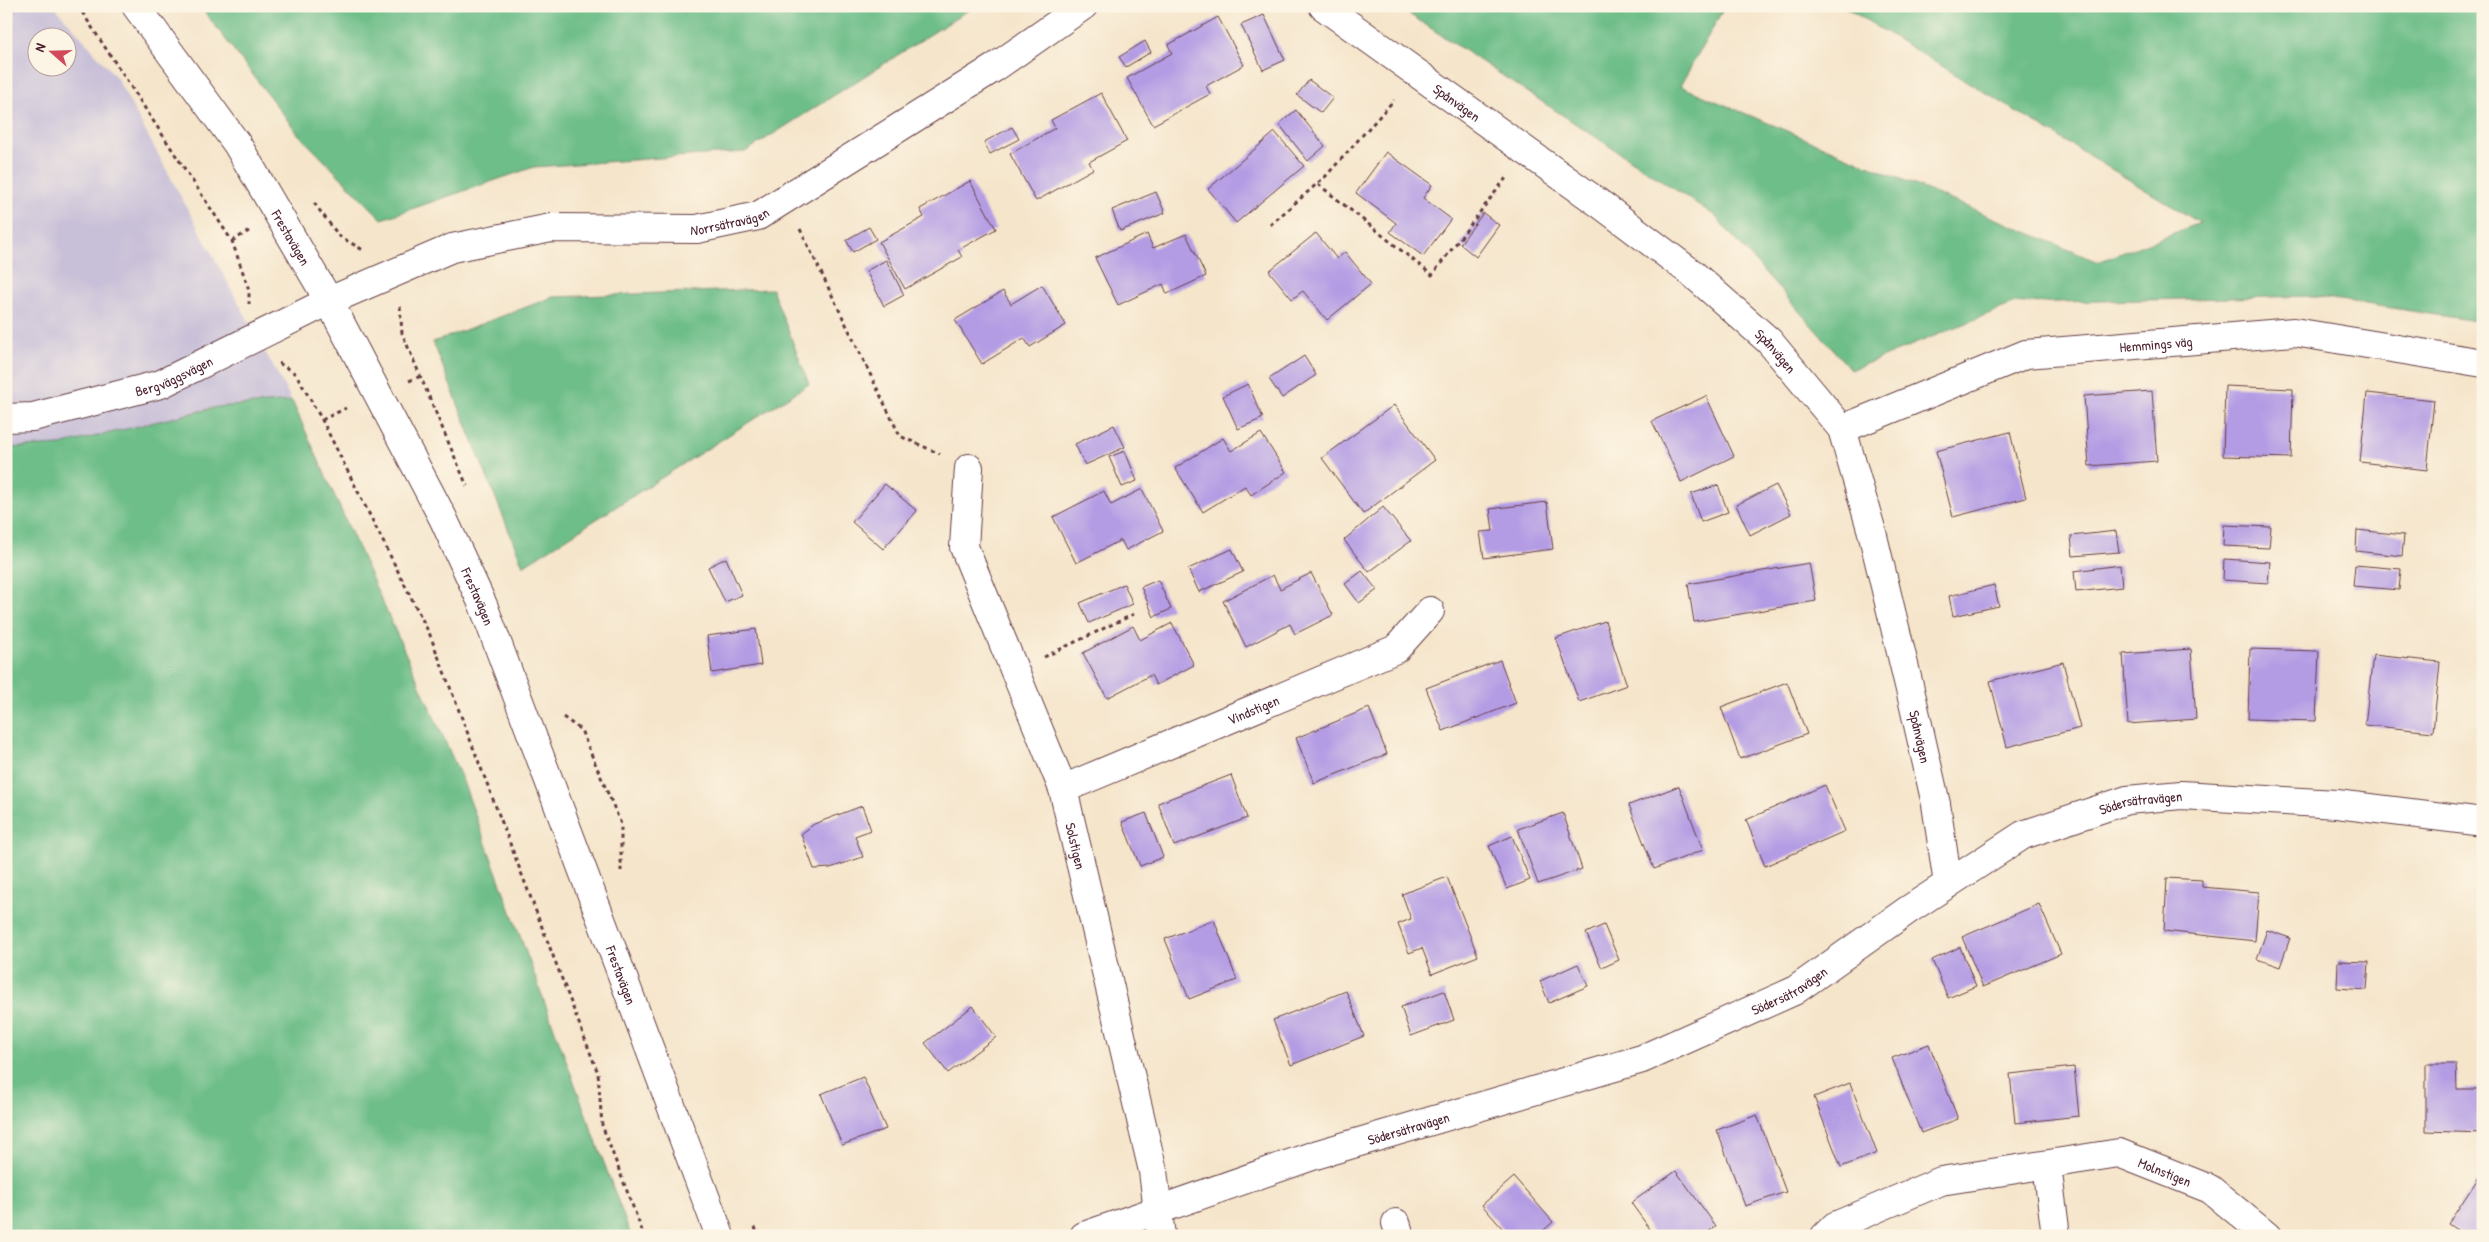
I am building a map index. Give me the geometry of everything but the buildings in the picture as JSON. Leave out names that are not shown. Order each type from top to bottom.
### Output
[{"type":"street","name":"Frestavägen","points":[[136,6],[237,144],[329,301],[439,510],[483,605],[720,1236]]},
{"type":"street","name":"Norrsätravägen","points":[[329,301],[452,248],[550,228],[697,229],[758,216],[994,68],[1083,6]]},
{"type":"street","name":"Spånvägen","points":[[1323,6],[1595,200],[1693,274],[1769,341],[1842,429],[1872,532],[1912,698],[1936,804],[1948,884]]},
{"type":"street","name":"Bergväggsvägen","points":[[6,418],[33,416],[161,384],[329,301]]},
{"type":"street","name":"Hemmings väg","points":[[1842,429],[2026,354],[2294,332],[2483,363]]},
{"type":"street","name":"Solstigen","points":[[969,468],[964,547],[1063,789],[1153,1172],[1159,1223]]},
{"type":"street","name":"Vindstigen","points":[[1063,789],[1396,649],[1430,611]]},
{"type":"street","name":"Södersätravägen","points":[[1084,1236],[1159,1223],[1315,1154],[1642,1059],[1794,991],[1948,884],[2023,835],[2127,800],[2181,796],[2336,804],[2483,822]]},
{"type":"street","name":"Molnstigen","points":[[1825,1236],[1834,1226],[1940,1181],[2119,1154],[2210,1189],[2267,1236]]},
{"type":"street","points":[[2047,1166],[2056,1236]]},
{"type":"path","points":[[78,6],[232,241],[249,290],[247,341],[296,374],[322,420],[430,635],[598,1074],[602,1124],[644,1236]]},
{"type":"path","points":[[1270,225],[1318,184],[1376,123]]},
{"type":"path","points":[[1318,184],[1432,275],[1501,184]]},
{"type":"path","points":[[786,199],[900,436],[969,468]]},
{"type":"path","points":[[1014,671],[1134,614]]},
{"type":"shaded area","points":[[6,6],[54,6],[73,28],[28,28],[28,78],[78,78],[78,33],[116,77],[292,401],[217,407],[59,445],[6,448]]},
{"type":"green space","points":[[200,6],[975,6],[745,152],[534,167],[382,219],[299,135]]},
{"type":"green space","points":[[1397,6],[1725,6],[1680,86],[2098,262],[2200,223],[1843,6],[2483,6],[2483,322],[2313,296],[2015,303],[1851,370],[1714,215]]},
{"type":"green space","points":[[772,289],[809,384],[523,566],[433,342],[553,297]]},
{"type":"green space","points":[[292,401],[462,779],[631,1236],[6,1236],[6,448],[60,445],[217,407]]}]
